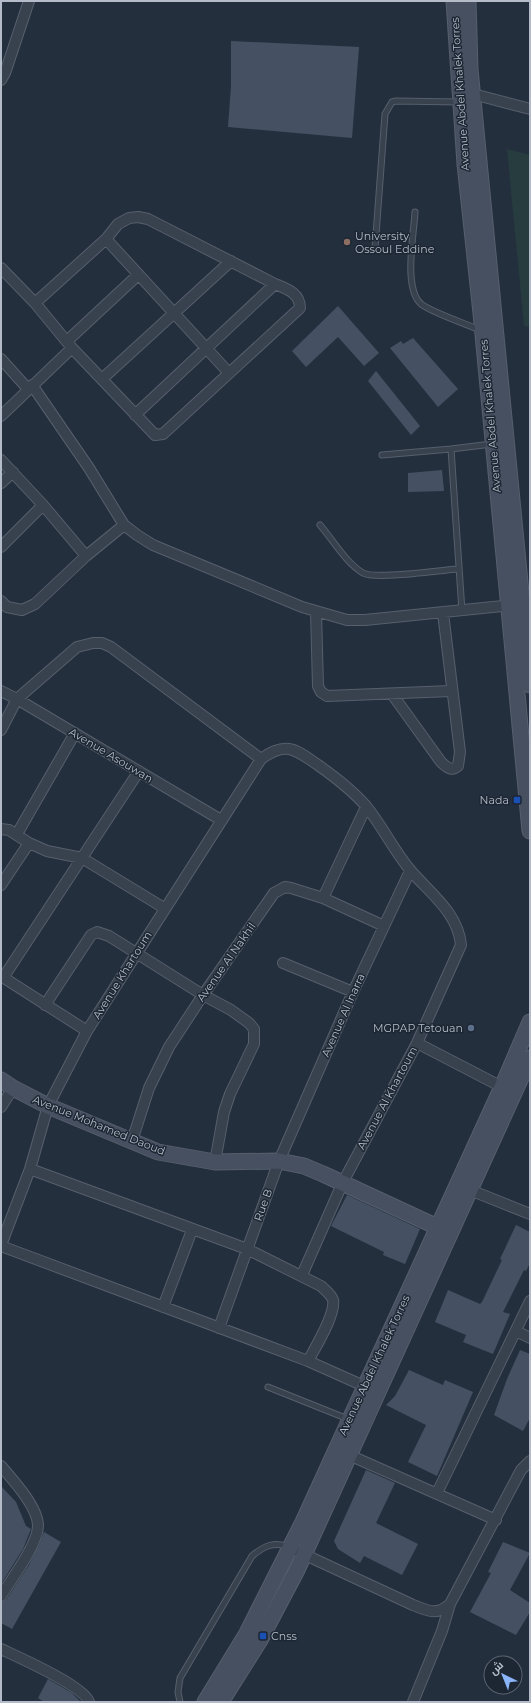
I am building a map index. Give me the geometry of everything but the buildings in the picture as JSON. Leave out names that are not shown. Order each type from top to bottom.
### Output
[{"type":"main road","name":"Avenue Abdel Khalek Torres","points":[[454,1],[460,102],[482,331],[500,443]]},
{"type":"main road","name":"Avenue Abdel Khalek Torres","points":[[468,1],[473,94],[500,443],[515,604],[530,831]]},
{"type":"main road","name":"Avenue Abdel Khalek Torres","points":[[515,604],[530,685]]},
{"type":"main road","name":"Avenue Abdel Khalek Torres","points":[[205,1702],[297,1551],[349,1455],[530,1022]]},
{"type":"main road","name":"Avenue Abdel Khalek Torres","points":[[221,1702],[260,1640],[364,1386],[444,1230],[470,1190],[530,1058]]},
{"type":"main road","name":"Avenue Mohamed Daoud","points":[[1,1080],[48,1106],[132,1141],[170,1154],[215,1162],[279,1160],[304,1166],[343,1182],[444,1230]]},
{"type":"street","points":[[1,80],[5,73],[29,1]]},
{"type":"street","points":[[473,94],[530,109]]},
{"type":"street","points":[[1,268],[35,303],[70,344],[155,435],[163,434],[300,308],[300,302],[292,291],[275,284],[148,220],[138,217],[129,218],[118,224],[106,240],[35,303]]},
{"type":"street","points":[[106,240],[230,373]]},
{"type":"street","points":[[102,379],[231,261]]},
{"type":"street","points":[[1,416],[138,275]]},
{"type":"street","points":[[135,415],[275,284]]},
{"type":"street","points":[[1,359],[30,387],[89,468],[124,525],[153,545],[316,612],[347,620],[365,620],[443,613],[515,604]]},
{"type":"street","points":[[1,460],[43,505],[86,556]]},
{"type":"street","points":[[1,482],[13,472]]},
{"type":"street","points":[[1,547],[43,505]]},
{"type":"street","points":[[1,601],[7,607],[22,610],[35,604],[86,556],[124,525]]},
{"type":"street","points":[[316,612],[318,686],[321,692],[327,696],[451,691]]},
{"type":"street","points":[[392,694],[441,762],[449,769],[454,770],[458,766],[460,752],[451,691],[443,613]]},
{"type":"street","points":[[1,730],[17,699],[77,647],[93,643],[102,643],[111,647],[261,759]]},
{"type":"street","name":"Avenue Asouwan","points":[[1,691],[221,820]]},
{"type":"street","points":[[17,834],[75,733]]},
{"type":"street","name":"Avenue Khartoum","points":[[1,1246],[30,1169],[48,1106],[87,1031],[138,953],[164,908],[261,759],[273,750],[283,748],[298,751],[348,787],[366,807]]},
{"type":"street","points":[[87,1031],[2,977],[139,771]]},
{"type":"street","points":[[366,807],[410,871]]},
{"type":"street","points":[[323,898],[366,807]]},
{"type":"street","points":[[1,829],[17,834],[29,843],[48,851],[82,858],[164,908]]},
{"type":"street","points":[[1,885],[29,843]]},
{"type":"street","name":"Avenue Al Khartoum","points":[[302,1275],[343,1182],[417,1043],[461,945],[460,934],[454,920],[410,871]]},
{"type":"street","name":"Avenue Al Inarra","points":[[279,1160],[353,992],[410,871]]},
{"type":"street","name":"Avenue Al Nakhil","points":[[132,1141],[149,1088],[169,1047],[203,995],[274,893],[285,887],[323,898],[384,926]]},
{"type":"street","points":[[45,1005],[91,935],[97,932],[138,953],[203,995],[231,1010],[249,1023],[254,1029],[254,1044],[230,1094],[224,1112],[215,1162]]},
{"type":"street","points":[[283,963],[353,992]]},
{"type":"street","points":[[417,1043],[502,1088]]},
{"type":"street","points":[[1,1107],[13,1088]]},
{"type":"street","name":"Rue B","points":[[219,1328],[279,1160]]},
{"type":"street","points":[[30,1169],[247,1249],[302,1275],[321,1286],[328,1292],[333,1300],[332,1312],[308,1361]]},
{"type":"street","points":[[470,1190],[530,1214]]},
{"type":"street","points":[[163,1307],[192,1230]]},
{"type":"street","points":[[1,1246],[308,1361],[364,1386]]},
{"type":"street","points":[[437,1493],[530,1301]]},
{"type":"street","points":[[516,1331],[530,1338]]},
{"type":"street","points":[[349,1455],[496,1520]]},
{"type":"street","points":[[413,1702],[442,1631],[450,1604],[496,1520],[521,1470],[530,1461]]},
{"type":"street","points":[[1,1466],[22,1492],[33,1509],[38,1525],[36,1538],[1,1596]]},
{"type":"street","points":[[297,1551],[431,1612],[439,1611],[450,1604]]},
{"type":"street","points":[[1,1649],[54,1675],[84,1694],[89,1702]]},
{"type":"lane","points":[[375,248],[385,114],[389,106],[392,102],[396,101],[460,102]]},
{"type":"lane","points":[[416,212],[411,280],[414,296],[422,304],[482,331]]},
{"type":"lane","points":[[382,455],[500,443]]},
{"type":"lane","points":[[451,449],[462,611]]},
{"type":"lane","points":[[320,524],[354,566],[364,574],[384,575],[458,569]]},
{"type":"lane","points":[[268,1387],[349,1420]]},
{"type":"lane","points":[[180,1702],[178,1692],[180,1678],[252,1556],[268,1545],[281,1544],[297,1551]]},
{"type":"green space","points":[[507,149],[530,155],[530,327],[524,326]]},
{"type":"place","name":"University Ossoul Eddine","points":[[347,242]]},
{"type":"place","name":"Nada","points":[[517,800]]},
{"type":"place","name":"MGPAP Tetouan","points":[[471,1028]]},
{"type":"place","name":"Cnss","points":[[263,1636]]}]
